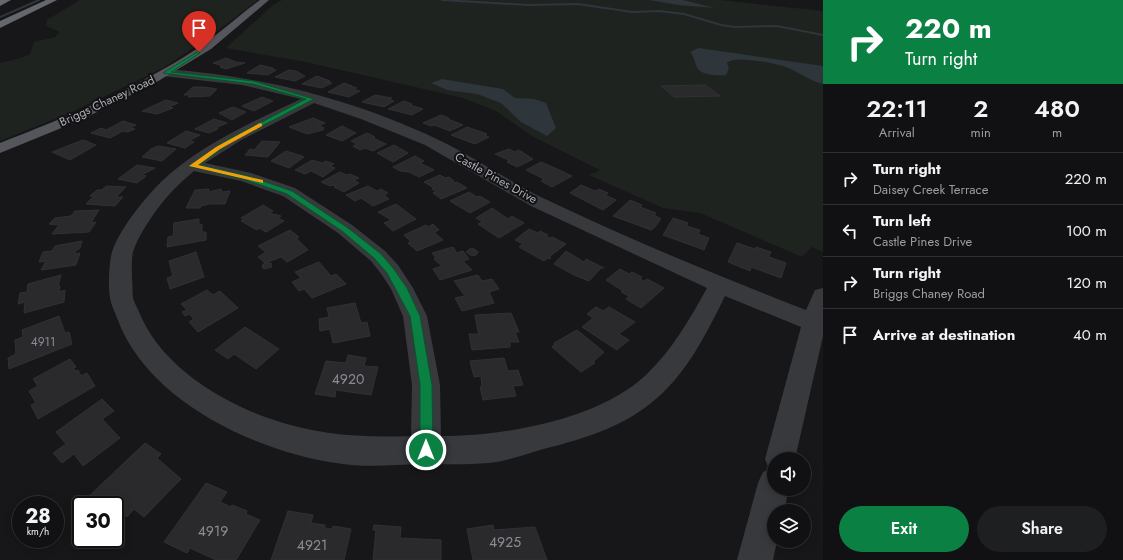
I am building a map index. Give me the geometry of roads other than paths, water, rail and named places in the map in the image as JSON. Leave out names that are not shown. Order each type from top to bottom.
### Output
[{"type":"highway","points":[[0,1],[7,0]]},
{"type":"highway","points":[[0,25],[53,0]]},
{"type":"main road","name":"Briggs Chaney Road","points":[[0,148],[82,114],[166,73],[205,48],[266,0]]},
{"type":"street","name":"Castle Pines Drive","points":[[166,73],[253,83],[311,99],[379,122],[431,142],[536,202],[719,286],[814,323]]},
{"type":"street","points":[[311,99],[229,141],[170,183],[151,204],[129,239],[121,258],[119,293],[125,316],[134,335],[149,354],[190,390],[221,410],[255,428],[292,439],[335,449],[383,452],[485,449],[520,443],[607,417],[643,394],[670,367],[690,341],[719,286]]},
{"type":"street","points":[[193,166],[252,179],[289,192],[345,229],[378,256],[390,270],[402,288],[415,316],[426,385],[426,450]]},
{"type":"street","points":[[782,452],[814,323],[823,296]]},
{"type":"street","points":[[755,560],[771,496]]},
{"type":"waterway","points":[[0,17],[39,0]]},
{"type":"waterway","points":[[442,0],[529,5],[578,4],[632,12],[659,11],[684,14],[721,25],[735,27],[777,26],[823,35]]}]
